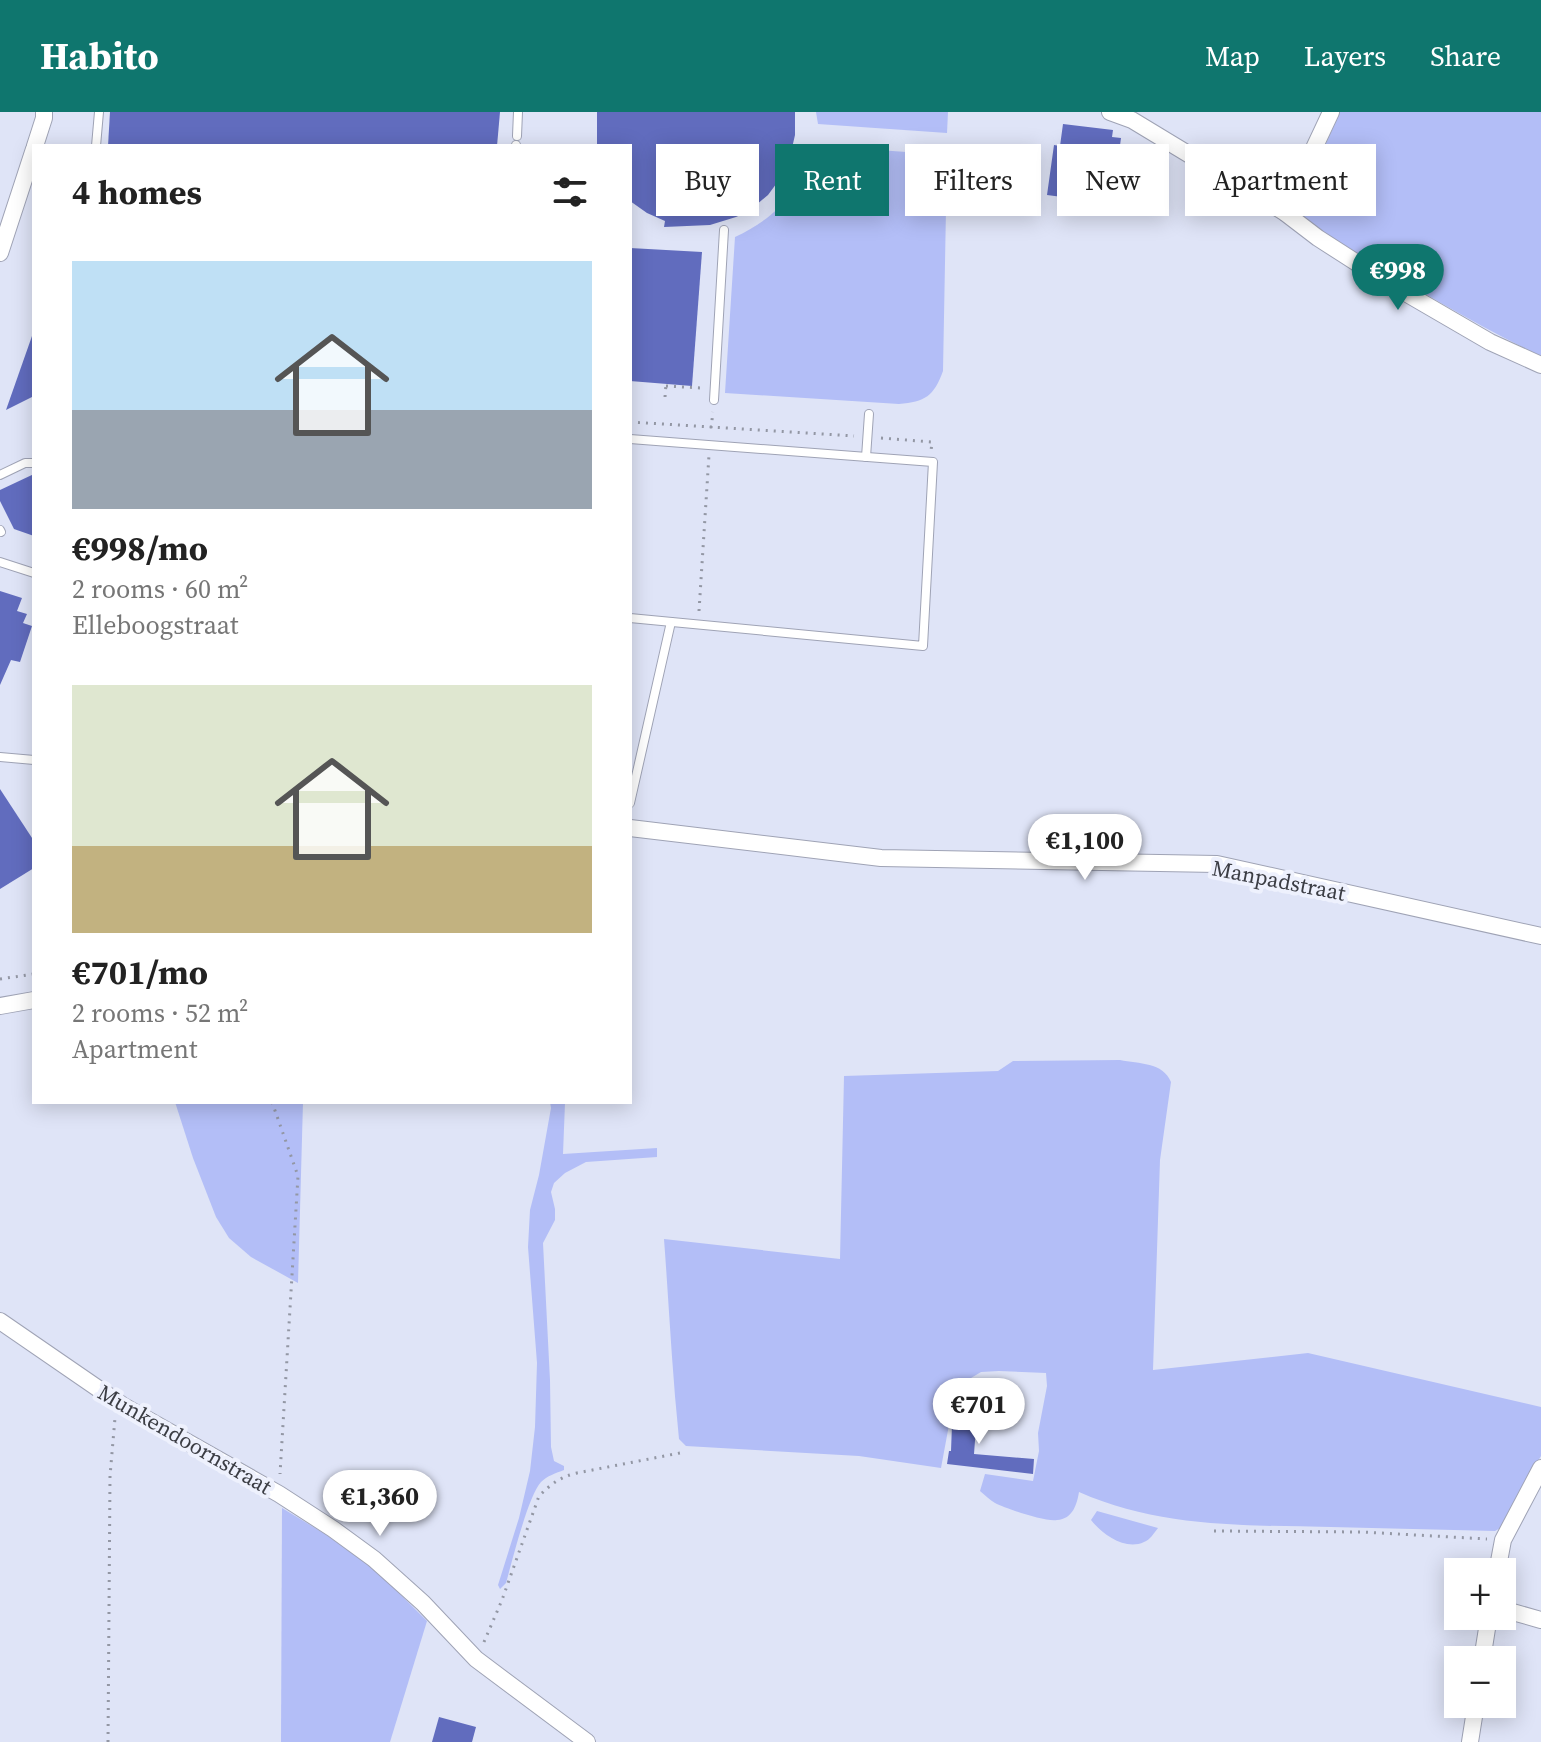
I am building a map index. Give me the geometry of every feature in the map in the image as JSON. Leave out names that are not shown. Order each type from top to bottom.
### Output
[{"type":"street","points":[[35,144],[44,112]]},
{"type":"street","points":[[1110,112],[1132,120],[1185,152]]},
{"type":"street","points":[[1316,144],[1331,112]]},
{"type":"street","points":[[0,253],[32,154]]},
{"type":"street","points":[[1289,216],[1374,274],[1490,342],[1541,365]]},
{"type":"street","name":"Manpadstraat","points":[[632,828],[881,858],[1217,864],[1541,936]]},
{"type":"street","points":[[0,1006],[32,1000]]},
{"type":"street","name":"Munkendoornstraat","points":[[0,1321],[122,1405],[279,1494],[374,1559],[423,1603],[476,1659],[587,1742]]},
{"type":"street","points":[[1500,1558],[1503,1540],[1541,1468]]},
{"type":"street","points":[[1516,1613],[1541,1620]]},
{"type":"street","points":[[1470,1742],[1474,1718]]},
{"type":"lane","points":[[96,144],[99,112]]},
{"type":"lane","points":[[517,142],[518,112]]},
{"type":"lane","points":[[714,400],[724,230]]},
{"type":"lane","points":[[866,457],[869,414]]},
{"type":"lane","points":[[632,439],[933,462],[923,646],[632,618]]},
{"type":"lane","points":[[0,475],[25,463],[32,463]]},
{"type":"lane","points":[[0,562],[32,572]]},
{"type":"lane","points":[[632,794],[671,622]]},
{"type":"lane","points":[[0,757],[32,760]]},
{"type":"path","points":[[665,397],[666,385],[714,389]]},
{"type":"path","points":[[698,625],[714,400]]},
{"type":"path","points":[[632,422],[932,442],[930,462]]},
{"type":"path","points":[[0,979],[32,974]]},
{"type":"path","points":[[273,1104],[298,1176],[279,1494]]},
{"type":"path","points":[[108,1742],[110,1476],[114,1419],[122,1405]]},
{"type":"path","points":[[476,1659],[502,1600],[539,1496],[551,1483],[562,1476],[685,1452]]},
{"type":"path","points":[[1214,1531],[1362,1532],[1503,1540]]},
{"type":"shaded area","points":[[816,112],[948,112],[947,133],[818,124]]},
{"type":"shaded area","points":[[1340,112],[1541,112],[1541,356],[1426,295],[1301,217],[1376,216],[1376,144],[1326,144]]},
{"type":"shaded area","points":[[889,151],[905,152],[905,216],[946,216],[943,371],[932,392],[916,402],[899,404],[725,393],[735,237],[775,211],[775,216],[889,216]]},
{"type":"shaded area","points":[[1120,1060],[1156,1067],[1171,1082],[1160,1160],[1153,1370],[1308,1353],[1541,1407],[1541,1456],[1504,1526],[1495,1531],[1203,1522],[1140,1512],[1079,1492],[1073,1510],[1062,1519],[1044,1519],[1017,1512],[995,1503],[980,1491],[985,1474],[1033,1481],[1047,1386],[1046,1373],[981,1372],[956,1387],[941,1468],[859,1456],[686,1446],[679,1439],[664,1239],[840,1259],[844,1076],[998,1071],[1013,1061]]},
{"type":"shaded area","points":[[176,1104],[303,1104],[298,1283],[251,1257],[229,1238],[216,1217]]},
{"type":"shaded area","points":[[550,1104],[565,1104],[563,1154],[657,1148],[657,1157],[586,1162],[554,1183],[551,1192],[555,1220],[543,1243],[551,1447],[554,1461],[564,1466],[564,1470],[546,1478],[536,1489],[506,1583],[500,1589],[498,1585],[530,1471],[535,1427],[537,1363],[528,1247],[530,1210]]},
{"type":"shaded area","points":[[282,1508],[377,1571],[427,1621],[390,1742],[281,1742]]},
{"type":"shaded area","points":[[1097,1511],[1158,1528],[1144,1542],[1122,1543],[1101,1531],[1091,1520]]},
{"type":"building","points":[[110,112],[500,112],[497,144],[108,144]]},
{"type":"building","points":[[597,112],[795,112],[793,144],[775,144],[775,186],[759,203],[759,144],[656,144],[656,216],[738,216],[710,225],[664,227],[665,221],[647,213],[632,202],[632,144],[597,144]]},
{"type":"building","points":[[1063,124],[1113,130],[1112,137],[1121,138],[1120,144],[1060,144]]},
{"type":"building","points":[[1054,145],[1057,146],[1057,196],[1047,195]]},
{"type":"building","points":[[632,248],[702,252],[692,386],[632,381]]},
{"type":"building","points":[[32,336],[32,397],[6,410]]},
{"type":"building","points":[[32,475],[32,535],[14,529],[0,501],[0,490]]},
{"type":"building","points":[[0,591],[22,598],[17,611],[27,614],[23,623],[32,626],[20,662],[11,660],[0,685]]},
{"type":"building","points":[[0,789],[32,838],[32,869],[0,889]]},
{"type":"building","points":[[960,1399],[978,1400],[974,1454],[1034,1459],[1033,1474],[947,1464],[952,1425],[959,1426]]},
{"type":"building","points":[[439,1717],[476,1727],[472,1742],[432,1742]]}]
